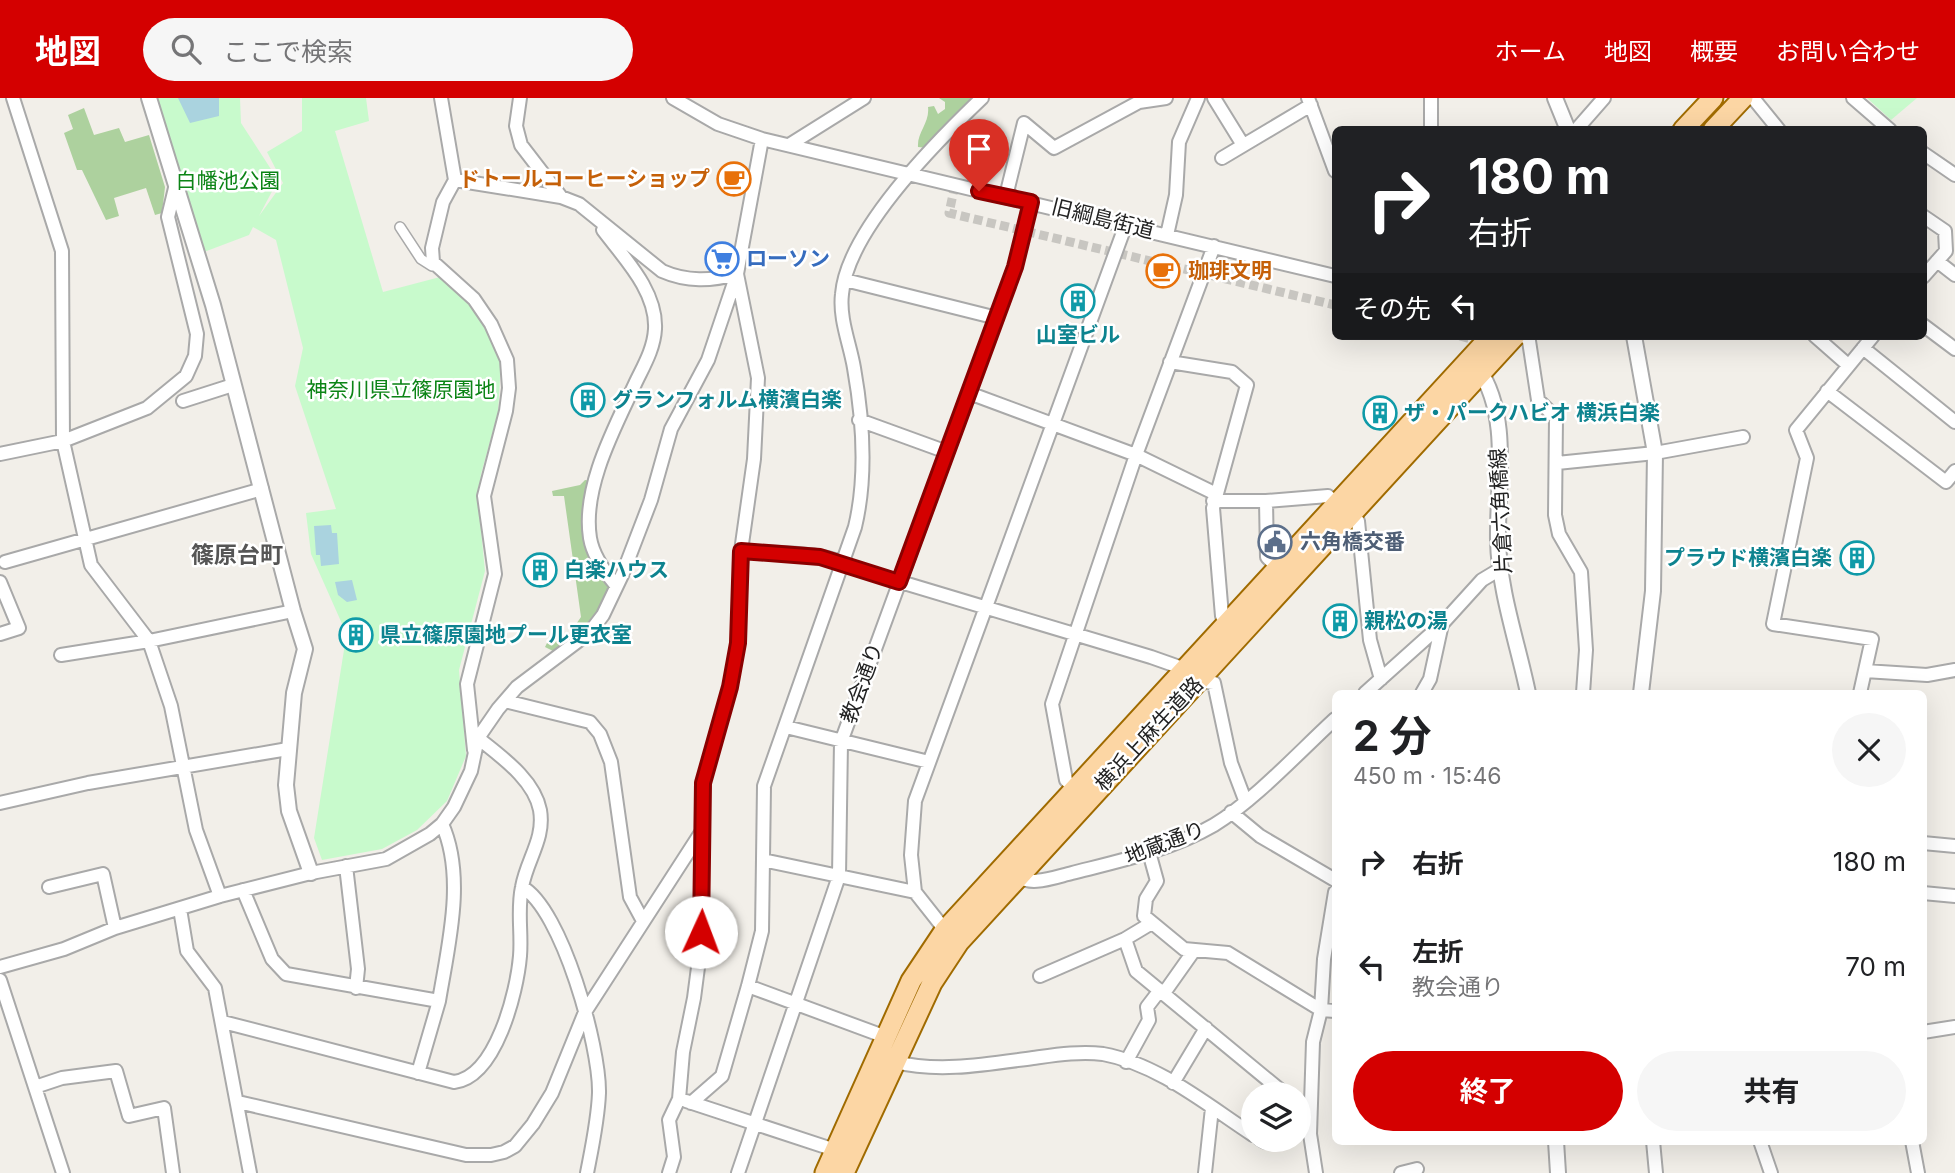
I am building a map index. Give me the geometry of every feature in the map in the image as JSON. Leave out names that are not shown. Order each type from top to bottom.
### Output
[{"type":"main road","points":[[1688,126],[1713,98]]},
{"type":"main road","points":[[1717,126],[1743,98]]},
{"type":"main road","name":"横浜上麻生道路","points":[[1476,365],[1489,340]]},
{"type":"main road","name":"横浜上麻生道路","points":[[825,1173],[911,981],[945,930],[1012,870],[1476,365],[1510,340]]},
{"type":"main road","name":"横浜上麻生道路","points":[[844,1173],[943,965],[1012,870],[1074,788],[1191,675],[1228,622],[1277,567],[1344,509]]},
{"type":"street","points":[[13,98],[62,250],[63,441],[91,565],[149,641],[170,706],[196,830],[220,896]]},
{"type":"street","points":[[149,98],[214,305],[305,649],[294,693],[288,749],[289,811],[311,873]]},
{"type":"street","points":[[0,967],[64,949],[115,928],[220,896],[311,873],[386,859],[430,834],[442,824],[454,807],[471,771],[476,744],[467,684],[495,573],[484,496],[509,388],[507,360],[491,324],[474,299],[433,262],[432,248],[443,202],[455,180],[441,98]]},
{"type":"street","points":[[520,98],[516,126],[521,145],[561,197]]},
{"type":"street","name":"旧綱島街道","points":[[673,98],[718,124],[762,139],[1332,275]]},
{"type":"street","points":[[789,145],[864,98]]},
{"type":"street","points":[[669,1173],[674,1157],[669,1120],[685,1101],[722,1076],[748,986],[762,930],[764,786],[843,562],[862,499],[854,367],[843,321],[842,294],[845,280],[861,238],[930,147],[982,98]]},
{"type":"street","points":[[1006,197],[1024,123],[1054,148],[1139,102],[1166,98]]},
{"type":"street","points":[[1167,234],[1175,195],[1179,142],[1198,98]]},
{"type":"street","points":[[1214,98],[1243,145]]},
{"type":"street","points":[[1431,98],[1431,126]]},
{"type":"street","points":[[1555,98],[1566,126]]},
{"type":"street","points":[[1580,126],[1604,98]]},
{"type":"street","points":[[1752,98],[1776,126]]},
{"type":"street","points":[[1854,98],[1886,126]]},
{"type":"street","points":[[1222,158],[1311,101],[1332,162]]},
{"type":"street","points":[[476,744],[505,701],[552,658],[590,632],[603,615],[615,584],[623,573],[651,500],[671,429],[708,359],[737,274],[762,139]]},
{"type":"street","points":[[1927,156],[1955,175]]},
{"type":"street","points":[[455,180],[561,197],[579,204],[662,271],[673,275],[703,280],[737,274]]},
{"type":"street","points":[[0,454],[63,441],[147,408],[186,376],[195,356],[197,334],[168,217],[176,184]]},
{"type":"street","name":"教会通り","points":[[738,1173],[839,876],[841,742],[1015,267],[1031,202]]},
{"type":"street","points":[[595,219],[645,290],[655,329],[649,355],[608,446],[591,508],[590,539],[595,557],[615,584]]},
{"type":"street","points":[[1927,219],[1945,230],[1946,251],[1927,272]]},
{"type":"street","points":[[945,930],[915,892],[911,855],[915,801],[1125,224]]},
{"type":"street","points":[[400,227],[421,259],[432,266]]},
{"type":"street","points":[[1074,788],[1066,780],[1052,704],[1073,634],[1214,246]]},
{"type":"street","points":[[1937,261],[1955,275]]},
{"type":"street","points":[[685,1101],[683,1052],[700,952],[703,783],[730,687],[738,643],[741,551],[754,459],[758,378],[737,274]]},
{"type":"street","points":[[845,280],[996,318]]},
{"type":"street","points":[[1927,328],[1955,349]]},
{"type":"street","points":[[1528,340],[1538,400],[1556,418],[1555,515],[1559,534],[1581,572],[1586,650],[1583,690]]},
{"type":"street","points":[[1635,340],[1655,453],[1653,591],[1642,690]]},
{"type":"street","points":[[1820,340],[1848,365]]},
{"type":"street","points":[[1861,690],[1871,639],[1773,624],[1807,458],[1796,430],[1870,340]]},
{"type":"street","points":[[1863,348],[1955,422]]},
{"type":"street","points":[[1170,362],[1232,372],[1248,385],[1214,498],[1222,615],[1228,622]]},
{"type":"street","name":"片倉六角橋線","points":[[1476,365],[1491,391],[1501,484],[1498,540],[1527,690]]},
{"type":"street","points":[[183,401],[233,384]]},
{"type":"street","points":[[1827,391],[1946,482],[1955,471]]},
{"type":"street","points":[[969,393],[1136,456],[1214,498],[1266,501],[1328,496],[1358,521],[1370,640],[1381,679]]},
{"type":"street","points":[[859,420],[947,452]]},
{"type":"street","points":[[1557,463],[1655,453],[1743,437]]},
{"type":"street","points":[[5,562],[262,489]]},
{"type":"street","points":[[1266,501],[1267,557],[1277,567]]},
{"type":"street","points":[[741,551],[820,557],[843,562],[899,582],[1073,634],[1214,682],[1231,763],[1245,800]]},
{"type":"street","points":[[1368,690],[1442,624],[1482,580],[1502,568]]},
{"type":"street","points":[[0,582],[19,628],[0,634]]},
{"type":"street","points":[[61,655],[149,641],[293,611]]},
{"type":"street","points":[[1424,690],[1430,679],[1442,624]]},
{"type":"street","points":[[1865,671],[1927,675],[1955,670]]},
{"type":"street","points":[[505,701],[590,722],[600,734],[611,762],[630,897],[643,921]]},
{"type":"street","name":"地蔵通り","points":[[1012,870],[1030,881],[1149,852],[1178,842],[1213,825],[1231,812],[1332,722]]},
{"type":"street","points":[[786,727],[929,762]]},
{"type":"street","points":[[223,1022],[418,1073],[459,1082],[472,1077],[493,1051],[518,971],[522,887],[538,848],[540,807],[516,770],[476,744]]},
{"type":"street","points":[[0,803],[88,783],[288,749]]},
{"type":"street","points":[[1231,812],[1260,836],[1332,878]]},
{"type":"street","points":[[418,1073],[439,1001],[453,888],[447,836],[442,824]]},
{"type":"street","points":[[238,1102],[466,1154],[491,1155],[515,1146],[533,1125],[552,1093],[585,1012],[700,834]]},
{"type":"street","points":[[1927,843],[1955,846]]},
{"type":"street","points":[[1149,852],[1157,881],[1146,899],[1144,916],[1150,924],[1193,952],[1228,953],[1321,1010],[1332,1011]]},
{"type":"street","points":[[764,860],[915,892]]},
{"type":"street","points":[[346,866],[358,969],[356,988]]},
{"type":"street","points":[[49,887],[103,874],[115,928]]},
{"type":"street","points":[[522,887],[533,893],[552,921],[585,1012],[599,1091],[587,1173]]},
{"type":"street","points":[[243,890],[272,959],[291,977],[439,1001]]},
{"type":"street","points":[[1927,893],[1955,896]]},
{"type":"street","points":[[180,909],[187,951],[215,988],[250,1173]]},
{"type":"street","points":[[1311,1091],[1313,1042],[1321,1010],[1324,959],[1332,910]]},
{"type":"street","points":[[1040,975],[1125,939],[1150,924]]},
{"type":"street","points":[[1125,939],[1136,971],[1271,1082]]},
{"type":"street","points":[[1126,1062],[1149,1020],[1147,1007],[1193,952]]},
{"type":"street","points":[[0,980],[4,1010],[35,1087],[63,1173]]},
{"type":"street","points":[[748,986],[886,1037]]},
{"type":"street","points":[[1927,1031],[1955,1027]]},
{"type":"street","points":[[1173,1083],[1206,1028]]},
{"type":"street","points":[[895,1062],[918,1068],[946,1067],[1064,1054],[1102,1054],[1173,1083],[1241,1127]]},
{"type":"street","points":[[35,1087],[62,1078],[116,1071],[129,1116],[164,1108],[173,1173]]},
{"type":"street","points":[[685,1101],[835,1150]]},
{"type":"street","points":[[1205,1173],[1212,1108]]},
{"type":"street","points":[[1556,1145],[1558,1173]]},
{"type":"street","points":[[1653,1145],[1656,1173]]},
{"type":"street","points":[[1761,1145],[1771,1173]]},
{"type":"street","points":[[1913,1145],[1918,1173]]},
{"type":"street","points":[[1309,1152],[1316,1173]]},
{"type":"street","points":[[1401,1173],[1417,1169]]},
{"type":"green space","name":"神奈川県立篠原園地","points":[[155,98],[240,98],[241,123],[278,180],[259,216],[283,183],[267,152],[302,131],[302,98],[366,98],[369,121],[335,131],[383,292],[440,277],[480,315],[501,361],[498,413],[481,474],[478,500],[485,571],[459,670],[466,756],[447,801],[417,830],[382,849],[322,860],[314,838],[344,650],[343,626],[311,554],[306,513],[336,509],[295,386],[303,348],[276,240],[253,227],[249,235],[204,252]]},
{"type":"green space","points":[[939,98],[978,98],[928,148],[918,147],[928,107],[934,106],[938,114],[945,109],[945,102]]},
{"type":"green space","points":[[1867,98],[1917,98],[1891,120]]},
{"type":"green space","points":[[84,108],[94,135],[119,128],[125,142],[149,135],[165,187],[162,213],[155,215],[146,188],[114,198],[119,216],[106,220],[82,170],[77,170],[64,133],[73,129],[68,115]]},
{"type":"green space","points":[[585,480],[592,481],[586,512],[610,585],[603,608],[582,632],[553,651],[545,647],[548,641],[567,637],[581,617],[564,496],[553,496],[552,491],[580,485]]},
{"type":"water","points":[[178,98],[219,98],[219,116],[190,123]]},
{"type":"water","points":[[331,525],[332,533],[337,533],[339,564],[321,566],[320,555],[316,555],[314,526]]},
{"type":"water","points":[[352,580],[357,600],[347,602],[338,595],[335,582]]},
{"type":"tunnel","points":[[955,185],[949,213],[1332,304]]},
{"type":"place","name":"ドトールコーヒーショップ","points":[[734,179]]},
{"type":"place","name":"ローソン","points":[[722,259]]},
{"type":"place","name":"珈琲文明","points":[[1163,271]]},
{"type":"place","name":"山室ビル","points":[[1078,301]]},
{"type":"place","name":"グランフォルム横濱白楽","points":[[588,400]]},
{"type":"place","name":"ザ・パークハビオ 横浜白楽","points":[[1380,413]]},
{"type":"place","name":"六角橋交番","points":[[1275,542]]},
{"type":"place","name":"プラウド横濱白楽","points":[[1857,558]]},
{"type":"place","name":"白楽ハウス","points":[[540,570]]},
{"type":"place","name":"親松の湯","points":[[1340,621]]},
{"type":"place","name":"県立篠原園地プール更衣室","points":[[356,635]]},
{"type":"district","name":"篠原台町","points":[[237,555]]},
{"type":"route","points":[[701,932],[703,783],[730,687],[738,643],[741,551],[820,557],[843,562],[899,582],[1015,267],[1031,202],[979,191]]},
{"type":"park label","name":"白幡池公園","points":[[228,181]]}]
